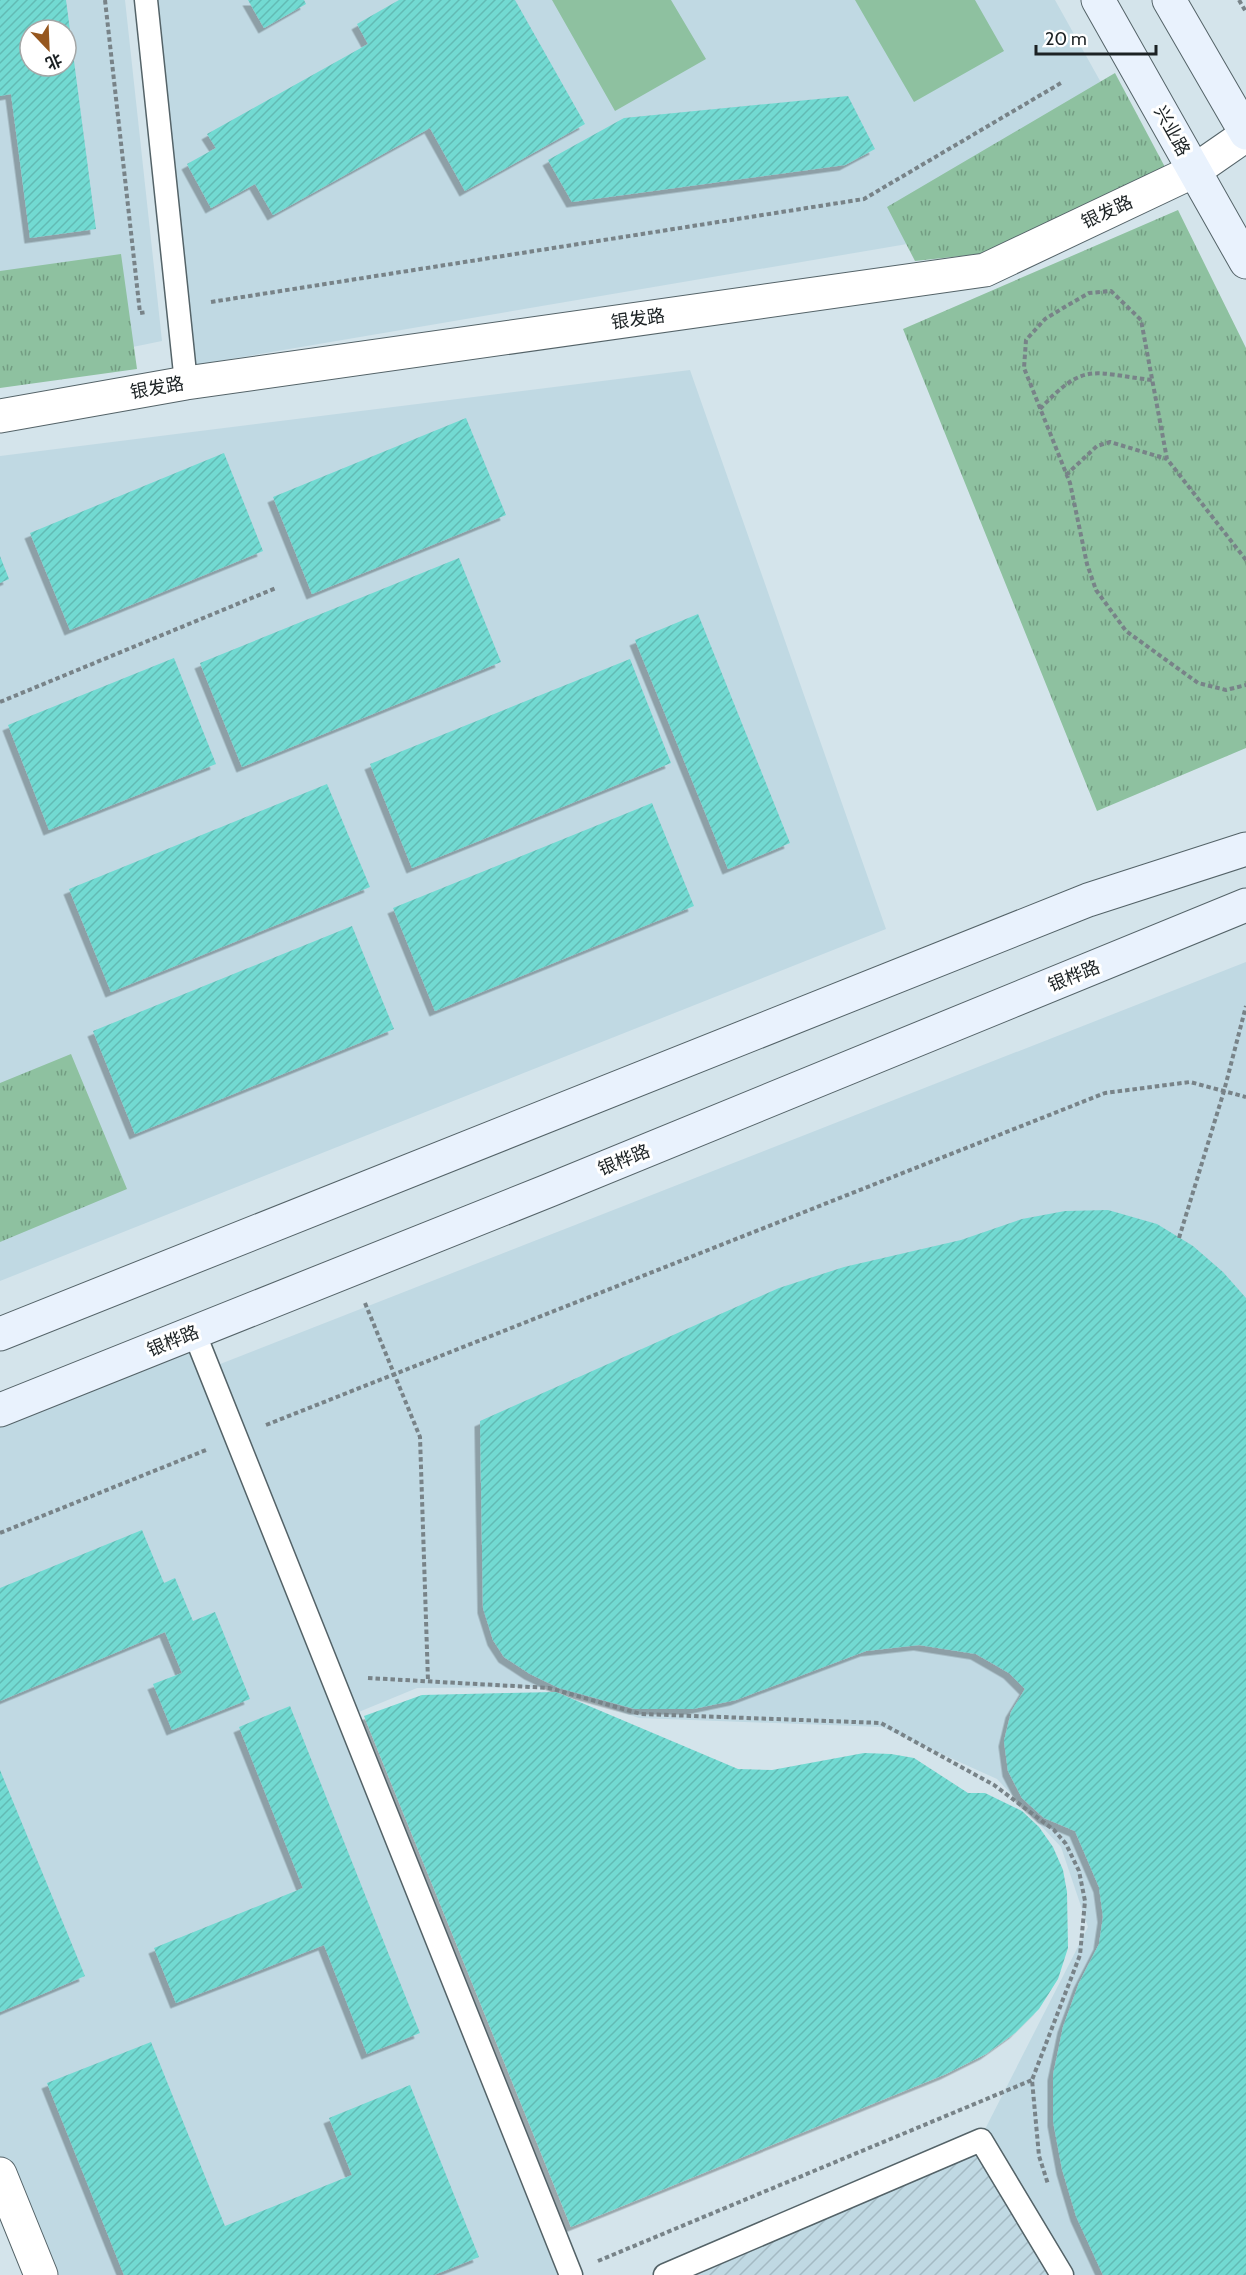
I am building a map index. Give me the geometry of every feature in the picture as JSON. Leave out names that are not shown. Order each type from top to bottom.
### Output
[{"type":"main road","name":"兴业路","points":[[1098,0],[1246,262]]},
{"type":"main road","points":[[1169,0],[1246,134]]},
{"type":"main road","points":[[0,1334],[1088,900],[1246,849]]},
{"type":"main road","name":"银桦路","points":[[0,1410],[1241,917]]},
{"type":"street","name":"银发路","points":[[0,416],[186,383],[986,270],[1194,171],[1246,134]]},
{"type":"street","points":[[0,2174],[41,2275]]},
{"type":"lane","points":[[146,0],[186,383]]},
{"type":"lane","points":[[194,1332],[570,2274]]},
{"type":"lane","points":[[665,2275],[981,2140],[1062,2275]]},
{"type":"path","points":[[105,0],[140,313],[864,200],[1061,83]]},
{"type":"path","points":[[1239,0],[1246,12]]},
{"type":"path","points":[[1246,560],[1167,459],[1141,320],[1111,291],[1089,293],[1045,319],[1026,340],[1024,368],[1066,475],[1096,590],[1126,631],[1198,683],[1226,690],[1246,685]]},
{"type":"path","points":[[1040,409],[1060,388],[1081,374],[1152,380]]},
{"type":"path","points":[[1066,475],[1097,446],[1110,442],[1167,459]]},
{"type":"path","points":[[0,702],[276,588]]},
{"type":"path","points":[[1179,1238],[1224,1091],[1246,1006]]},
{"type":"path","points":[[0,1533],[393,1374],[1104,1093],[1190,1082],[1246,1097]]},
{"type":"path","points":[[351,1269],[420,1437],[428,1681]]},
{"type":"path","points":[[331,1676],[549,1688],[641,1714],[881,1723],[993,1785],[1054,1830],[1066,1844],[1078,1871],[1085,1901],[1080,1955],[1032,2080],[1039,2156],[1049,2188]]},
{"type":"path","points":[[570,2274],[1032,2080]]},
{"type":"shaded area","points":[[0,0],[125,0],[162,341],[0,374]]},
{"type":"shaded area","points":[[158,0],[1055,0],[1138,149],[972,233],[195,365]]},
{"type":"shaded area","points":[[690,370],[886,929],[0,1281],[0,456]]},
{"type":"shaded area","points":[[1246,962],[1246,2275],[1063,2275],[980,2139],[1088,1927],[1061,1847],[997,1779],[882,1727],[639,1718],[549,1687],[417,1688],[349,1716],[210,1368]]},
{"type":"shaded area","points":[[195,1333],[570,2275],[41,2275],[0,2173],[0,1410]]},
{"type":"shaded area","points":[[980,2140],[1061,2275],[665,2275]]},
{"type":"green space","points":[[552,0],[671,0],[706,59],[615,111]]},
{"type":"green space","points":[[855,0],[975,0],[1004,51],[914,102]]},
{"type":"green space","points":[[1115,73],[1166,169],[980,254],[915,261],[887,207]]},
{"type":"green space","points":[[1178,210],[1246,348],[1246,748],[1097,811],[903,329]]},
{"type":"green space","points":[[121,254],[137,369],[0,388],[0,271]]},
{"type":"green space","points":[[71,1054],[127,1189],[0,1242],[0,1083]]},
{"type":"building","points":[[0,0],[66,0],[68,18],[18,18],[18,78],[76,78],[96,229],[30,238],[11,94],[0,96]]},
{"type":"building","points":[[248,0],[304,0],[306,4],[264,28]]},
{"type":"building","points":[[399,0],[515,0],[585,124],[465,191],[430,128],[273,215],[255,184],[211,208],[187,164],[216,148],[207,134],[368,44],[357,24]]},
{"type":"building","points":[[848,96],[875,149],[845,165],[572,202],[548,160],[624,118]]},
{"type":"building","points":[[466,418],[506,515],[312,594],[273,497]]},
{"type":"building","points":[[224,453],[263,551],[70,630],[30,533]]},
{"type":"building","points":[[0,556],[9,579],[0,583]]},
{"type":"building","points":[[459,558],[501,662],[242,767],[200,663]]},
{"type":"building","points":[[698,614],[790,843],[728,869],[635,640]]},
{"type":"building","points":[[174,658],[216,764],[49,830],[8,725]]},
{"type":"building","points":[[630,659],[671,763],[412,868],[370,764]]},
{"type":"building","points":[[327,784],[370,887],[111,992],[69,889]]},
{"type":"building","points":[[652,803],[694,906],[435,1011],[393,908]]},
{"type":"building","points":[[352,926],[394,1029],[135,1134],[93,1031]]},
{"type":"building","points":[[1108,1210],[1157,1224],[1193,1246],[1223,1272],[1246,1298],[1246,2275],[1103,2275],[1076,2216],[1062,2169],[1053,2121],[1053,2075],[1063,2027],[1079,1983],[1099,1944],[1103,1917],[1099,1887],[1075,1831],[1044,1818],[1022,1798],[1008,1771],[1004,1741],[1011,1712],[1025,1689],[1009,1673],[976,1654],[919,1645],[866,1651],[736,1700],[693,1709],[635,1709],[559,1688],[530,1674],[504,1657],[493,1640],[483,1608],[480,1421],[779,1288],[844,1267],[961,1240],[1022,1219],[1065,1211]]},
{"type":"building","points":[[142,1530],[164,1583],[175,1578],[193,1621],[215,1612],[250,1699],[172,1730],[153,1684],[182,1673],[165,1632],[0,1701],[0,1588]]},
{"type":"building","points":[[556,1692],[738,1769],[772,1770],[864,1753],[891,1754],[914,1758],[968,1793],[985,1793],[1022,1811],[1039,1827],[1053,1847],[1063,1870],[1067,1892],[1068,1948],[1058,1979],[1039,2009],[1015,2033],[986,2054],[946,2074],[571,2227],[364,1716],[422,1695]]},
{"type":"building","points":[[290,1706],[420,2033],[367,2054],[324,1945],[176,2003],[154,1948],[303,1888],[239,1727]]},
{"type":"building","points":[[0,1770],[85,1976],[0,2012]]},
{"type":"building","points":[[151,2042],[225,2226],[352,2175],[329,2118],[410,2085],[479,2257],[434,2275],[124,2275],[47,2083]]}]
